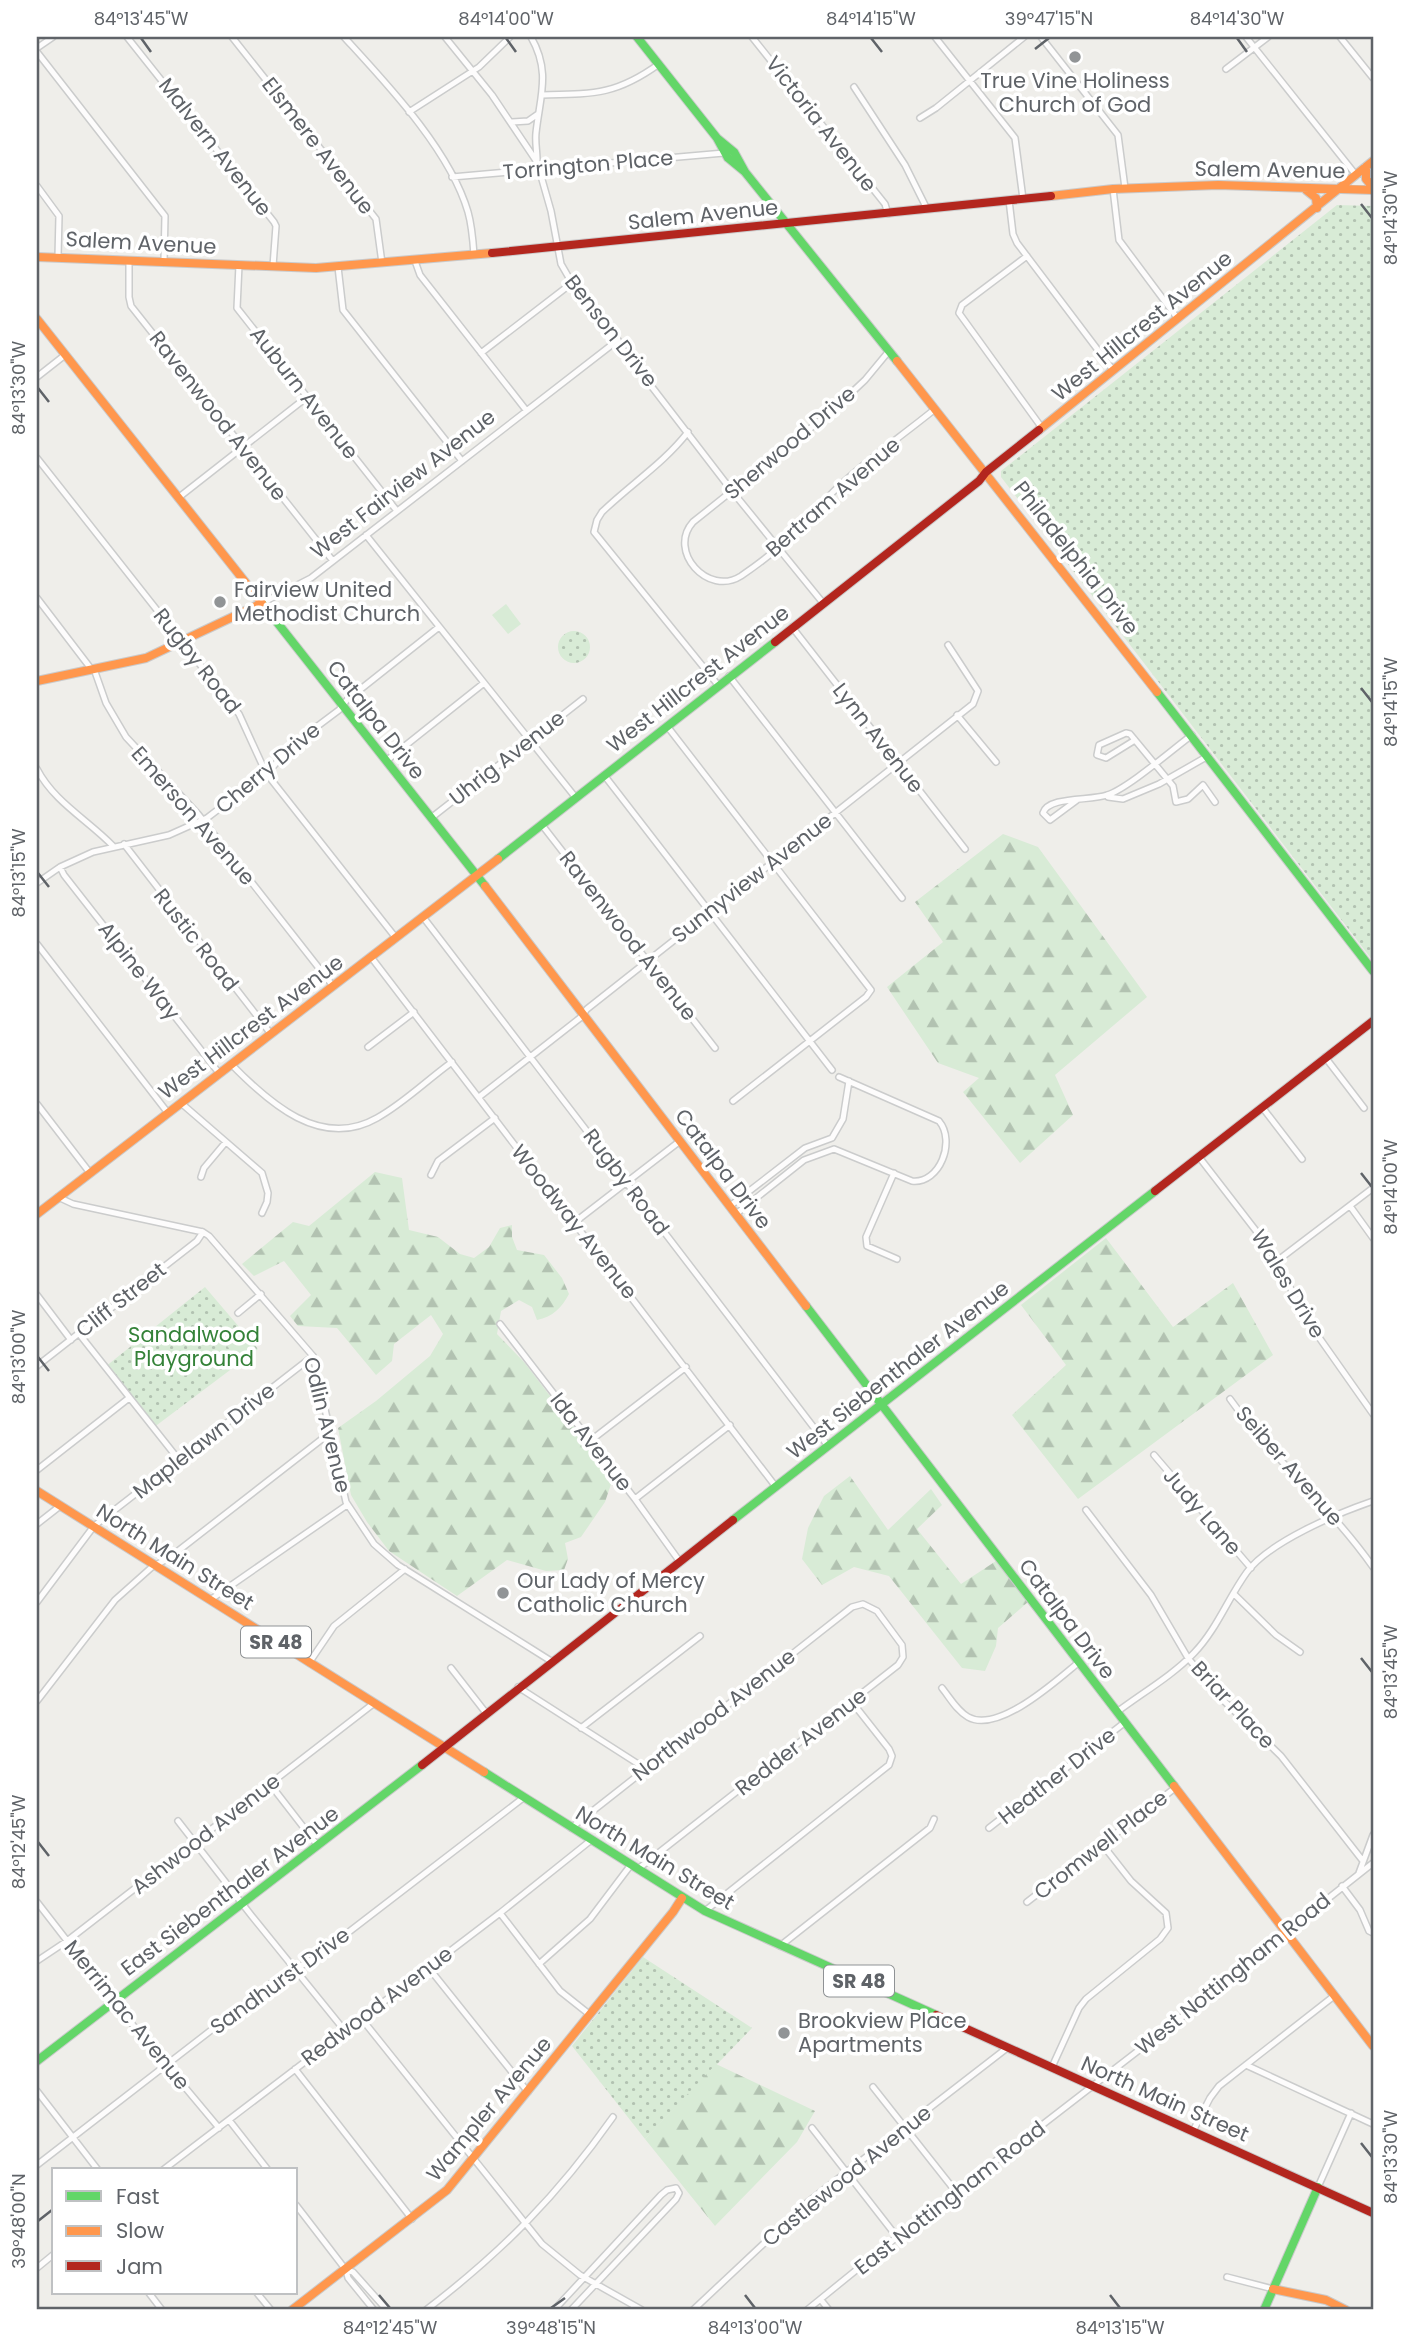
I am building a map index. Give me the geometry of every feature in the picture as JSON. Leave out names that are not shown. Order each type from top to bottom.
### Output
[{"type":"main road","name":"Philadelphia Drive","points":[[637,37],[717,138],[724,153],[738,169],[745,172]]},
{"type":"main road","name":"Philadelphia Drive","points":[[717,138],[723,141],[1061,567],[1373,971]]},
{"type":"main road","name":"West Hillcrest Avenue","points":[[37,1214],[477,876],[979,481],[986,472],[1369,164]]},
{"type":"main road","points":[[1369,164],[1366,179],[1373,188]]},
{"type":"main road","name":"Salem Avenue","points":[[37,257],[273,267],[338,267],[558,248],[1125,188],[1218,185],[1304,189],[1373,188]]},
{"type":"main road","points":[[1304,189],[1316,198],[1317,208]]},
{"type":"main road","name":"Catalpa Drive","points":[[37,319],[477,876],[1373,2046]]},
{"type":"main road","name":"West Fairview Avenue","points":[[37,681],[146,658],[262,603]]},
{"type":"main road","name":"West Siebenthaler Avenue","points":[[444,1748],[1373,1021]]},
{"type":"main road","name":"North Main Street","points":[[37,1491],[705,1911],[1373,2213]]},
{"type":"main road","name":"East Siebenthaler Avenue","points":[[37,2061],[444,1748]]},
{"type":"main road","name":"Wampler Avenue","points":[[292,2310],[447,2190],[682,1898]]},
{"type":"main road","points":[[1264,2310],[1318,2188]]},
{"type":"main road","points":[[1273,2290],[1326,2300],[1346,2310]]},
{"type":"street","points":[[52,37],[37,50],[165,216],[164,261]]},
{"type":"street","name":"Malvern Avenue","points":[[127,37],[275,224],[273,267]]},
{"type":"street","name":"Elsmere Avenue","points":[[232,37],[374,216],[382,264]]},
{"type":"street","points":[[344,37],[410,112],[452,177],[468,213],[474,255]]},
{"type":"street","name":"Benson Drive","points":[[445,37],[474,70],[537,162],[551,211],[561,264],[572,283],[732,491],[823,603]]},
{"type":"street","points":[[410,112],[474,70],[510,37]]},
{"type":"street","points":[[531,37],[542,63],[543,95],[536,141],[537,162]]},
{"type":"street","name":"Victoria Avenue","points":[[752,37],[885,204],[888,214]]},
{"type":"street","points":[[934,37],[1015,138],[1023,199]]},
{"type":"street","points":[[920,118],[1024,37]]},
{"type":"street","points":[[1041,37],[1118,135],[1125,188]]},
{"type":"street","points":[[1246,37],[1356,175]]},
{"type":"street","points":[[1226,69],[1268,37]]},
{"type":"street","points":[[1340,37],[1373,78]]},
{"type":"street","points":[[543,95],[587,94],[611,90],[629,83],[659,64]]},
{"type":"street","points":[[854,87],[905,165],[927,209]]},
{"type":"street","points":[[512,122],[528,121],[539,113]]},
{"type":"street","name":"Torrington Place","points":[[452,177],[724,153]]},
{"type":"street","points":[[37,186],[59,216],[58,257]]},
{"type":"street","points":[[1113,189],[1119,239],[1178,319]]},
{"type":"street","points":[[1009,200],[1013,234],[1017,243],[1114,371]]},
{"type":"street","points":[[1027,256],[962,306],[959,313],[1042,428]]},
{"type":"street","name":"Ravenwood Avenue","points":[[129,261],[131,306],[332,561]]},
{"type":"street","points":[[415,261],[420,275],[526,410]]},
{"type":"street","name":"Auburn Avenue","points":[[239,265],[237,308],[397,511]]},
{"type":"street","points":[[338,267],[343,310],[462,461]]},
{"type":"street","points":[[481,353],[572,283]]},
{"type":"street","name":"West Fairview Avenue","points":[[262,603],[303,583],[618,340]]},
{"type":"street","name":"Sherwood Drive","points":[[728,581],[709,579],[691,565],[686,552],[688,530],[693,522],[846,398],[889,351]]},
{"type":"street","points":[[37,377],[65,355]]},
{"type":"street","points":[[178,498],[307,397]]},
{"type":"street","name":"Bertram Avenue","points":[[728,581],[740,576],[798,530],[839,486],[935,409]]},
{"type":"street","points":[[688,432],[660,462],[602,512],[594,532],[718,685]]},
{"type":"street","name":"Rugby Road","points":[[37,458],[244,721],[266,773],[396,938]]},
{"type":"street","points":[[366,535],[576,798]]},
{"type":"street","name":"Emerson Avenue","points":[[37,598],[93,670],[106,703],[126,737],[202,820],[333,986]]},
{"type":"street","name":"Cherry Drive","points":[[37,883],[60,867],[93,852],[169,835],[202,820],[266,773],[291,746],[439,627]]},
{"type":"street","name":"Lynn Avenue","points":[[792,627],[965,849]]},
{"type":"street","name":"Sunnyview Avenue","points":[[479,1097],[973,704],[978,691],[948,645]]},
{"type":"street","points":[[729,676],[902,898]]},
{"type":"street","points":[[386,761],[484,683]]},
{"type":"street","name":"Uhrig Avenue","points":[[431,818],[583,699]]},
{"type":"street","points":[[957,715],[996,762]]},
{"type":"street","points":[[667,726],[870,992],[733,1101]]},
{"type":"street","points":[[1135,740],[1106,758],[1097,755],[1099,745],[1123,732],[1130,734],[1135,740],[1153,763],[1167,780],[1173,786],[1176,802],[1188,799],[1203,785],[1215,802]]},
{"type":"street","points":[[1077,800],[1050,820],[1043,813],[1047,806],[1056,801],[1113,793],[1192,735]]},
{"type":"street","points":[[1105,796],[1123,799],[1167,780],[1208,756]]},
{"type":"street","points":[[37,769],[39,778],[65,805],[113,846]]},
{"type":"street","points":[[604,775],[832,1070]]},
{"type":"street","name":"Ravenwood Avenue","points":[[542,825],[715,1048]]},
{"type":"street","name":"Rustic Road","points":[[124,844],[271,1034]]},
{"type":"street","name":"Alpine Way","points":[[60,867],[70,884],[219,1073]]},
{"type":"street","name":"Rugby Road","points":[[424,917],[828,1446]]},
{"type":"street","points":[[37,944],[168,1113]]},
{"type":"street","name":"Woodway Avenue","points":[[371,957],[776,1487]]},
{"type":"street","points":[[368,1047],[414,1012]]},
{"type":"street","points":[[1325,1057],[1364,1108]]},
{"type":"street","points":[[231,1064],[270,1100],[292,1115],[310,1125],[332,1128],[356,1126],[377,1118],[452,1062]]},
{"type":"street","points":[[736,1214],[804,1160],[834,1149],[920,1181],[934,1173],[946,1146],[944,1128],[937,1119],[839,1077]]},
{"type":"street","points":[[834,1149],[832,1138],[843,1119],[849,1081]]},
{"type":"street","points":[[181,1103],[264,1177],[268,1198],[262,1213]]},
{"type":"street","points":[[37,1104],[90,1173]]},
{"type":"street","points":[[1262,1107],[1302,1158]]},
{"type":"street","points":[[431,1175],[438,1161],[495,1118]]},
{"type":"street","points":[[730,1206],[796,1154],[816,1142],[832,1138]]},
{"type":"street","points":[[575,1222],[680,1141]]},
{"type":"street","points":[[201,1177],[204,1168],[225,1143]]},
{"type":"street","name":"Wales Drive","points":[[1199,1157],[1255,1228],[1277,1261],[1311,1326],[1373,1414]]},
{"type":"street","points":[[894,1173],[866,1237],[867,1246],[897,1259]]},
{"type":"street","points":[[1277,1261],[1373,1188]]},
{"type":"street","points":[[58,1197],[73,1205],[203,1233]]},
{"type":"street","points":[[1350,1206],[1373,1238]]},
{"type":"street","name":"Odlin Avenue","points":[[203,1233],[209,1236],[261,1294],[313,1356],[347,1505],[380,1550],[405,1569],[551,1662]]},
{"type":"street","name":"Cliff Street","points":[[37,1366],[80,1335],[197,1241],[203,1233]]},
{"type":"street","points":[[238,1312],[261,1294]]},
{"type":"street","points":[[37,1295],[71,1340]]},
{"type":"street","name":"Ida Avenue","points":[[500,1324],[635,1499],[680,1562]]},
{"type":"street","points":[[80,1335],[179,1460]]},
{"type":"street","name":"Maplelawn Drive","points":[[37,1602],[94,1527],[313,1356]]},
{"type":"street","points":[[590,1441],[685,1367]]},
{"type":"street","points":[[37,1470],[129,1398]]},
{"type":"street","name":"Seiber Avenue","points":[[1230,1399],[1271,1452],[1360,1548],[1373,1567]]},
{"type":"street","points":[[635,1499],[730,1425]]},
{"type":"street","points":[[37,1701],[105,1612],[128,1587],[155,1566],[169,1559],[331,1432]]},
{"type":"street","name":"Judy Lane","points":[[1154,1455],[1251,1568]]},
{"type":"street","name":"Heather Drive","points":[[1117,1712],[1188,1658],[1212,1631],[1251,1568],[1276,1547],[1332,1518],[1373,1501]]},
{"type":"street","points":[[210,1600],[347,1505]]},
{"type":"street","points":[[37,1524],[60,1506]]},
{"type":"street","name":"Briar Place","points":[[1086,1510],[1151,1595],[1188,1658],[1224,1701],[1281,1756],[1363,1861]]},
{"type":"street","points":[[309,1663],[334,1626],[405,1569]]},
{"type":"street","points":[[1234,1594],[1276,1634],[1300,1652]]},
{"type":"street","name":"Redder Avenue","points":[[539,1964],[590,1919],[634,1868],[898,1665],[904,1652],[902,1645],[877,1611],[868,1605],[859,1604]]},
{"type":"street","name":"Northwood Avenue","points":[[571,1828],[859,1604]]},
{"type":"street","points":[[581,1728],[700,1636]]},
{"type":"street","points":[[942,1688],[964,1715],[973,1720],[988,1720],[1023,1704],[1078,1662]]},
{"type":"street","points":[[451,1668],[486,1713]]},
{"type":"street","points":[[518,1688],[646,1769]]},
{"type":"street","points":[[705,1911],[889,1765],[892,1756],[889,1749],[852,1702]]},
{"type":"street","name":"Ashwood Avenue","points":[[37,1961],[67,1941],[373,1704]]},
{"type":"street","name":"Heather Drive","points":[[989,1828],[1124,1723]]},
{"type":"street","points":[[270,1784],[318,1846]]},
{"type":"street","name":"Cromwell Place","points":[[1027,1902],[1175,1788]]},
{"type":"street","name":"Sandhurst Drive","points":[[37,2165],[273,1982],[296,1971],[523,1798]]},
{"type":"street","points":[[780,1946],[930,1828],[934,1819]]},
{"type":"street","points":[[178,1821],[345,2031]]},
{"type":"street","points":[[1359,1873],[1373,1835]]},
{"type":"street","name":"Redwood Avenue","points":[[166,2168],[500,1913],[590,1840]]},
{"type":"street","points":[[1052,2067],[1086,1998],[1160,1939],[1168,1928],[1166,1913],[1130,1881],[1102,1844]]},
{"type":"street","name":"West Nottingham Road","points":[[1093,2086],[1275,1945],[1342,1886],[1373,1863]]},
{"type":"street","points":[[1342,1886],[1357,1905],[1369,1933]]},
{"type":"street","name":"Merrimac Avenue","points":[[37,1902],[114,2001],[219,2128]]},
{"type":"street","points":[[500,1913],[560,1991],[589,2014]]},
{"type":"street","points":[[428,1967],[528,2092]]},
{"type":"street","points":[[1193,2131],[1212,2094],[1334,1996]]},
{"type":"street","points":[[361,2018],[526,2225],[554,2255],[596,2284],[642,2310]]},
{"type":"street","name":"Castlewood Avenue","points":[[694,2310],[784,2223],[846,2171],[1007,2048]]},
{"type":"street","points":[[1246,2065],[1373,2124]]},
{"type":"street","points":[[295,2069],[412,2219]]},
{"type":"street","name":"East Nottingham Road","points":[[807,2310],[1093,2086]]},
{"type":"street","points":[[873,2087],[956,2192]]},
{"type":"street","points":[[37,2091],[96,2168]]},
{"type":"street","points":[[1318,2188],[1351,2113]]},
{"type":"street","points":[[426,2310],[526,2225],[566,2181],[613,2117]]},
{"type":"street","points":[[229,2120],[266,2168]]},
{"type":"street","points":[[812,2128],[897,2237]]},
{"type":"street","points":[[554,2310],[661,2195],[676,2188],[679,2193],[676,2199],[571,2310]]},
{"type":"street","points":[[298,2208],[374,2310]]},
{"type":"street","points":[[37,2268],[52,2256]]},
{"type":"street","points":[[346,2270],[353,2272],[387,2310]]},
{"type":"street","points":[[1227,2277],[1273,2290]]},
{"type":"street","points":[[150,2294],[162,2310]]},
{"type":"street","points":[[258,2294],[271,2310]]},
{"type":"street","points":[[821,2300],[829,2310]]},
{"type":"green space","points":[[1337,205],[1373,206],[1373,961],[1001,477],[1001,471]]},
{"type":"green space","points":[[506,604],[521,624],[508,634],[492,615]]},
{"type":"green space","points":[[574,631],[585,636],[590,647],[585,658],[574,663],[563,658],[558,647],[563,636]]},
{"type":"green space","points":[[1003,834],[1038,847],[1147,997],[1055,1075],[1073,1115],[1020,1163],[963,1092],[979,1078],[938,1063],[887,987],[943,942],[915,902]]},
{"type":"green space","points":[[375,1172],[402,1178],[409,1230],[438,1237],[460,1254],[474,1258],[489,1247],[500,1228],[512,1225],[512,1237],[517,1250],[544,1255],[562,1278],[569,1294],[556,1311],[537,1320],[532,1307],[519,1300],[501,1311],[497,1334],[524,1362],[613,1478],[605,1502],[581,1537],[565,1543],[568,1559],[564,1570],[546,1571],[507,1560],[457,1596],[389,1551],[351,1495],[338,1428],[376,1401],[430,1356],[443,1334],[431,1315],[394,1344],[392,1361],[376,1375],[337,1328],[298,1326],[290,1316],[311,1295],[284,1261],[254,1276],[242,1264],[293,1222],[309,1226]]},
{"type":"green space","points":[[1106,1238],[1173,1327],[1233,1283],[1273,1355],[1078,1499],[1012,1415],[1066,1365],[1021,1305]]},
{"type":"green space","name":"Sandalwood Playground","points":[[205,1287],[258,1349],[153,1428],[105,1367]]},
{"type":"green space","points":[[233,1330],[250,1350],[239,1360],[222,1340]]},
{"type":"green space","points":[[850,1476],[888,1530],[931,1489],[942,1505],[917,1529],[961,1584],[996,1561],[1028,1602],[998,1628],[996,1646],[985,1671],[962,1668],[889,1576],[854,1567],[822,1585],[802,1559],[808,1528],[824,1496]]},
{"type":"green space","points":[[643,1957],[752,2028],[645,2139],[572,2046]]},
{"type":"green space","points":[[716,2064],[815,2111],[797,2142],[715,2226],[645,2139]]},
{"type":"traffic: fast","points":[[637,37],[717,138],[728,158],[745,172]]},
{"type":"traffic: fast","points":[[717,138],[734,152],[745,172],[897,361]]},
{"type":"traffic: fast","points":[[261,602],[485,886]]},
{"type":"traffic: fast","points":[[498,859],[775,642]]},
{"type":"traffic: fast","points":[[1157,692],[1373,971]]},
{"type":"traffic: fast","points":[[733,1520],[1155,1191]]},
{"type":"traffic: fast","points":[[806,1306],[1174,1786]]},
{"type":"traffic: fast","points":[[37,2061],[422,1765]]},
{"type":"traffic: fast","points":[[484,1772],[705,1911],[936,2015]]},
{"type":"traffic: fast","points":[[1264,2310],[1318,2187]]},
{"type":"traffic: slow","points":[[1039,430],[1373,161]]},
{"type":"traffic: slow","points":[[1366,167],[1366,179],[1373,187]]},
{"type":"traffic: slow","points":[[1051,196],[1113,189],[1218,185],[1373,190]]},
{"type":"traffic: slow","points":[[1306,190],[1316,198],[1317,208]]},
{"type":"traffic: slow","points":[[37,257],[316,268],[492,253]]},
{"type":"traffic: slow","points":[[37,319],[261,602]]},
{"type":"traffic: slow","points":[[897,361],[1157,692]]},
{"type":"traffic: slow","points":[[37,681],[146,658],[262,603]]},
{"type":"traffic: slow","points":[[37,1214],[498,859]]},
{"type":"traffic: slow","points":[[485,886],[806,1306]]},
{"type":"traffic: slow","points":[[37,1491],[484,1772]]},
{"type":"traffic: slow","points":[[1174,1786],[1373,2046]]},
{"type":"traffic: slow","points":[[292,2310],[447,2190],[682,1898]]},
{"type":"traffic: slow","points":[[1273,2289],[1326,2300],[1346,2310]]},
{"type":"traffic: jam","points":[[492,253],[1051,196]]},
{"type":"traffic: jam","points":[[775,642],[979,481],[986,472],[1039,430]]},
{"type":"traffic: jam","points":[[1155,1191],[1373,1021]]},
{"type":"traffic: jam","points":[[422,1765],[733,1520]]},
{"type":"traffic: jam","points":[[936,2015],[1373,2213]]},
{"type":"place","name":"True Vine Holiness Church of God","points":[[1075,57]]},
{"type":"place","name":"Fairview United Methodist Church","points":[[220,602]]},
{"type":"place","name":"Our Lady of Mercy Catholic Church","points":[[503,1593]]},
{"type":"place","name":"Brookview Place Apartments","points":[[784,2033]]}]
